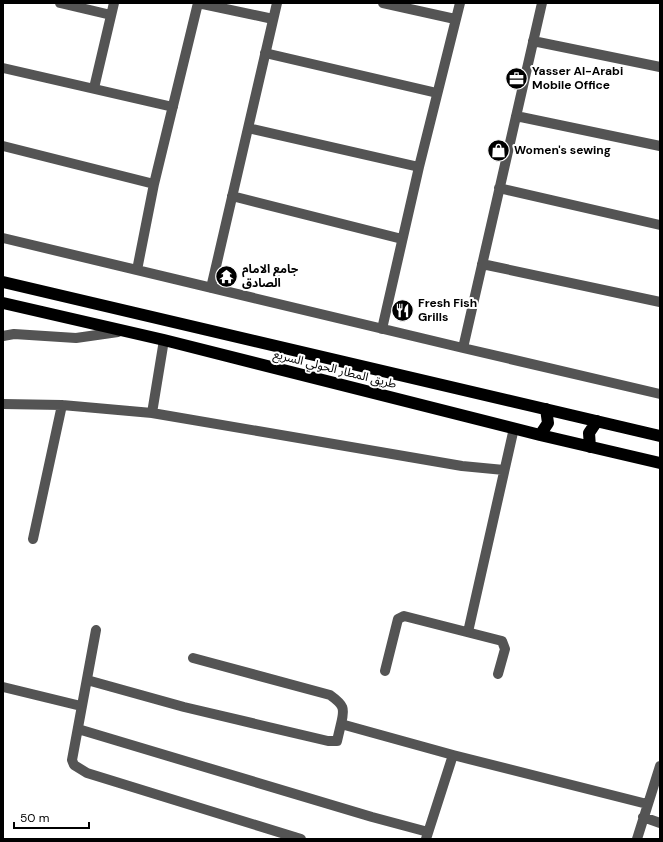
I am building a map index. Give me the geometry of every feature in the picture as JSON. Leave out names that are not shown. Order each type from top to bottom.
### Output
[{"type":"highway","name":"طريق المطار الحولي السريع","points":[[3,282],[660,436]]},
{"type":"highway","name":"طريق المطار الحولي السريع","points":[[3,303],[164,340],[514,428],[540,436],[660,463]]},
{"type":"highway","points":[[540,436],[548,423],[546,409]]},
{"type":"highway","points":[[590,447],[589,433],[597,421]]},
{"type":"street","points":[[60,3],[111,15]]},
{"type":"street","points":[[94,88],[114,3]]},
{"type":"street","points":[[137,270],[154,184],[198,3],[273,19]]},
{"type":"street","points":[[211,288],[277,3]]},
{"type":"street","points":[[383,3],[455,19]]},
{"type":"street","points":[[382,329],[419,167],[460,3]]},
{"type":"street","points":[[463,348],[542,3]]},
{"type":"street","points":[[533,41],[660,67]]},
{"type":"street","points":[[265,53],[438,93]]},
{"type":"street","points":[[3,68],[173,107]]},
{"type":"street","points":[[516,116],[660,146]]},
{"type":"street","points":[[248,128],[419,167]]},
{"type":"street","points":[[3,146],[154,184]]},
{"type":"street","points":[[500,188],[660,224]]},
{"type":"street","points":[[232,196],[402,239]]},
{"type":"street","points":[[3,238],[660,394]]},
{"type":"street","points":[[482,264],[660,302]]},
{"type":"street","points":[[3,336],[14,334],[76,338],[109,332],[130,333]]},
{"type":"street","points":[[152,413],[164,340]]},
{"type":"street","points":[[3,404],[62,405],[152,413],[462,466],[504,470]]},
{"type":"street","points":[[34,539],[62,405]]},
{"type":"street","points":[[468,632],[514,428]]},
{"type":"street","points":[[385,671],[400,616],[499,640],[504,643],[505,649],[498,674]]},
{"type":"street","points":[[96,630],[72,760],[74,765],[79,770],[301,839]]},
{"type":"street","points":[[86,680],[184,707],[328,741],[337,741],[339,738],[344,711],[342,705],[330,695],[193,658]]},
{"type":"street","points":[[3,687],[81,706]]},
{"type":"street","points":[[341,724],[453,755],[647,804]]},
{"type":"street","points":[[78,729],[427,835],[453,755]]},
{"type":"street","points":[[637,839],[660,766]]},
{"type":"street","points":[[644,817],[660,823]]},
{"type":"place","name":"Yasser Al-Arabi Mobile Office","points":[[516,78]]},
{"type":"place","name":"Women's sewing","points":[[499,150]]},
{"type":"place","name":"جامع الامام الصادق","points":[[227,276]]},
{"type":"place","name":"Fresh Fish Grills","points":[[402,310]]}]
